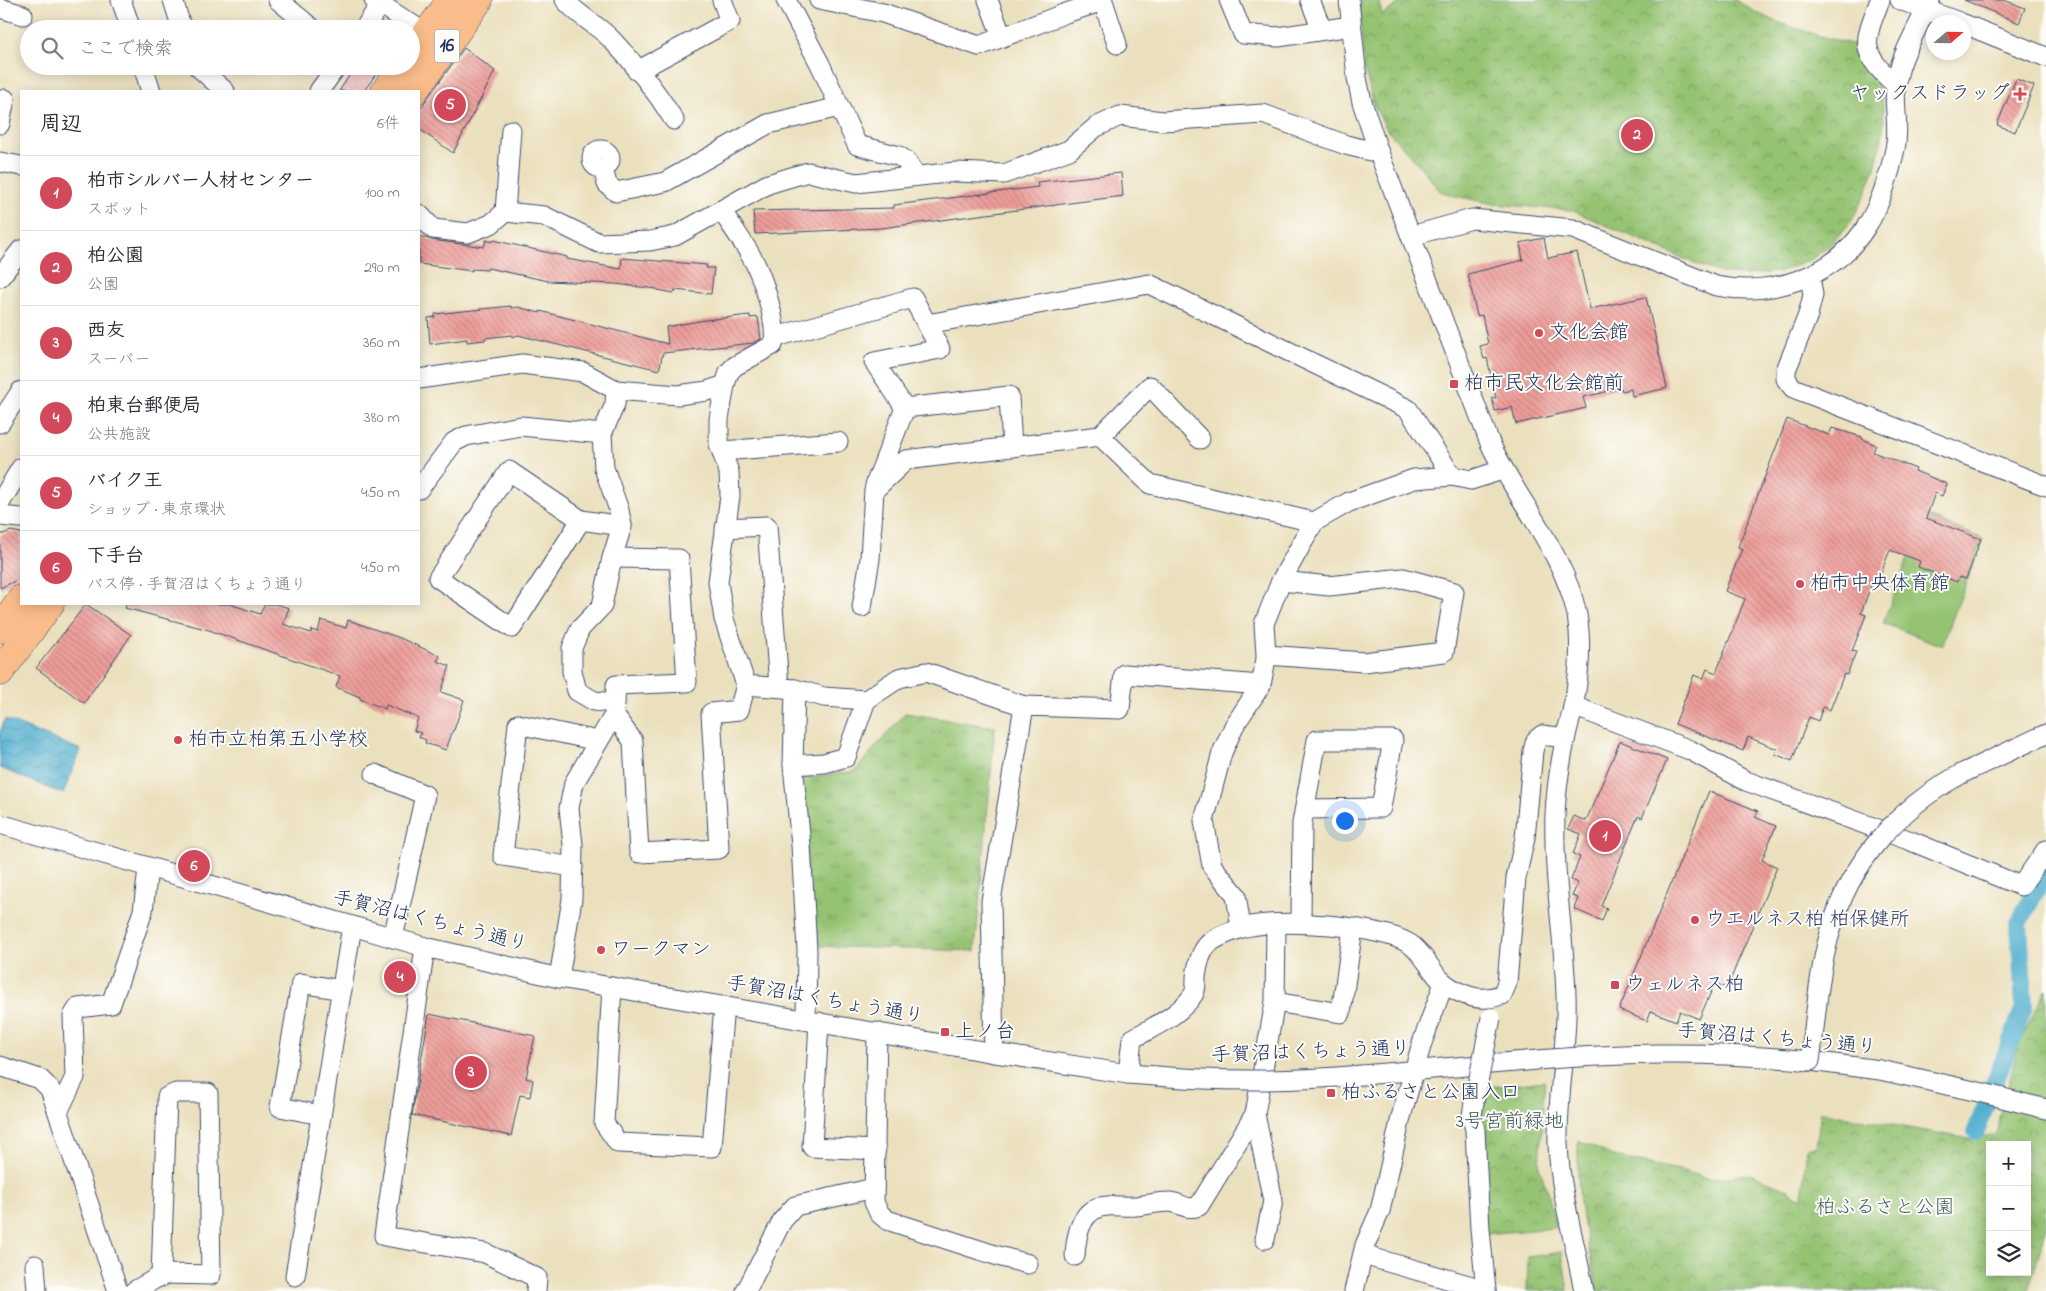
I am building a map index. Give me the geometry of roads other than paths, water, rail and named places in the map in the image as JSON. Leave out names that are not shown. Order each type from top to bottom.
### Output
[{"type":"highway","name":"16","points":[[420,71],[428,45],[451,0]]},
{"type":"highway","name":"16","points":[[428,45],[479,0]]},
{"type":"highway","points":[[387,90],[397,75]]},
{"type":"highway","name":"16","points":[[414,90],[419,75]]},
{"type":"highway","points":[[0,629],[20,601]]},
{"type":"highway","points":[[0,672],[49,605]]},
{"type":"street","points":[[122,0],[128,20]]},
{"type":"street","points":[[173,0],[179,20]]},
{"type":"street","points":[[278,0],[302,20]]},
{"type":"street","points":[[564,0],[612,39],[664,104],[674,120]]},
{"type":"street","points":[[637,71],[730,21],[722,0]]},
{"type":"street","points":[[786,0],[820,64],[857,146],[899,156],[906,161],[916,176]]},
{"type":"street","points":[[819,0],[884,13],[979,46],[1103,1],[1117,44]]},
{"type":"street","points":[[988,0],[1002,37]]},
{"type":"street","points":[[1229,0],[1243,34],[1278,37],[1351,26]]},
{"type":"street","points":[[1310,0],[1322,30]]},
{"type":"street","points":[[1349,0],[1358,89],[1379,153],[1474,402],[1502,470],[1547,542],[1565,579],[1577,616],[1579,642],[1573,706],[1565,738],[1557,790],[1554,840],[1566,1001],[1558,1143],[1562,1183],[1584,1291]]},
{"type":"street","points":[[1880,0],[1869,29],[1866,46],[1878,69],[1896,85]]},
{"type":"street","points":[[1900,0],[1928,5],[1946,15]]},
{"type":"street","points":[[369,20],[379,1],[400,20]]},
{"type":"street","points":[[1411,236],[1472,219],[1573,229],[1716,286],[1730,289],[1766,289],[1810,276],[1841,255],[1865,229],[1875,212],[1890,173],[1896,147],[1896,85],[1899,70],[1928,5]]},
{"type":"street","points":[[0,8],[23,15]]},
{"type":"street","points":[[1971,27],[2046,56]]},
{"type":"street","points":[[146,75],[151,90]]},
{"type":"street","points":[[207,75],[224,90]]},
{"type":"street","points":[[319,90],[330,75]]},
{"type":"street","points":[[0,124],[9,99]]},
{"type":"street","points":[[603,169],[607,184],[616,192],[664,182],[768,124],[839,107]]},
{"type":"street","points":[[505,212],[544,216],[599,243],[675,236],[768,184],[808,172],[856,183],[956,172],[1004,174],[1069,150],[1096,127],[1120,116],[1163,121],[1263,114],[1346,145],[1379,153]]},
{"type":"street","points":[[420,215],[433,229],[468,233],[491,224],[505,212],[511,130]]},
{"type":"street","points":[[0,162],[20,166]]},
{"type":"street","points":[[616,390],[615,404],[602,434],[604,468],[619,510],[622,526],[612,558],[602,606],[580,629],[572,648],[572,671],[577,691],[594,701],[615,709],[634,741],[640,854],[719,849],[711,713],[739,710],[746,685],[724,619],[718,582],[730,496],[729,472],[719,444],[719,419],[729,372],[735,366],[773,345],[776,337],[769,300],[752,258],[721,210]]},
{"type":"street","points":[[0,278],[20,251]]},
{"type":"street","points":[[1810,276],[1813,295],[1808,315],[1786,370],[1786,379],[1793,388],[2046,486]]},
{"type":"street","points":[[927,324],[1149,284],[1408,409],[1452,476]]},
{"type":"street","points":[[776,337],[913,298],[940,349],[874,362],[904,408]]},
{"type":"street","points":[[420,379],[522,364],[584,372],[616,390],[678,395],[707,391],[725,385]]},
{"type":"street","points":[[874,490],[906,460],[1100,436],[1150,386],[1200,439]]},
{"type":"street","points":[[0,423],[20,393]]},
{"type":"street","points":[[904,408],[1008,396],[1012,447]]},
{"type":"street","points":[[862,607],[870,559],[874,490],[904,408]]},
{"type":"street","points":[[420,488],[454,442],[466,436],[521,426],[602,434]]},
{"type":"street","points":[[1100,436],[1150,484],[1314,522]]},
{"type":"street","points":[[722,451],[838,442]]},
{"type":"street","points":[[0,502],[20,470]]},
{"type":"street","points":[[1240,928],[1236,895],[1212,866],[1204,821],[1222,753],[1234,726],[1261,684],[1266,655],[1264,624],[1281,581],[1314,522],[1349,502],[1414,479],[1452,476],[1471,480],[1502,470]]},
{"type":"street","points":[[581,520],[512,628],[438,578],[509,471],[581,520],[622,526]]},
{"type":"street","points":[[0,516],[20,518]]},
{"type":"street","points":[[725,528],[767,526],[787,688],[801,845],[812,1021],[812,1147],[876,1150]]},
{"type":"street","points":[[559,978],[572,899],[573,844],[570,808],[574,783],[615,709],[616,685],[687,682],[679,559],[612,558]]},
{"type":"street","points":[[1266,655],[1364,662],[1444,652],[1454,592],[1403,578],[1329,586],[1281,581]]},
{"type":"street","points":[[793,765],[824,763],[846,757],[866,700],[899,678],[926,672],[1024,706],[1120,709],[1124,674],[1261,684]]},
{"type":"street","points":[[746,685],[787,688],[824,697],[866,700]]},
{"type":"street","points":[[994,1053],[992,900],[1024,706]]},
{"type":"street","points":[[1573,706],[1690,750],[1746,781],[1911,841],[2021,886],[2046,850]]},
{"type":"street","points":[[573,867],[503,856],[518,724],[598,741]]},
{"type":"street","points":[[1810,1061],[1824,958],[1837,909],[1862,860],[1890,827],[1924,796],[1963,773],[2046,734]]},
{"type":"street","points":[[1363,1255],[1486,1291],[1480,1229],[1475,1130],[1472,1116],[1474,1102],[1491,1018],[1507,983],[1516,878],[1525,838],[1533,751],[1536,740],[1542,735],[1565,738]]},
{"type":"street","points":[[1301,922],[1302,824],[1318,740],[1393,740],[1381,808],[1305,809]]},
{"type":"street","points":[[375,774],[425,794],[393,938]]},
{"type":"street","name":"手賀沼はくちょう通り","points":[[0,824],[425,947],[559,978],[994,1053],[1128,1074],[1196,1080],[1308,1080],[1583,1056],[1675,1053],[1810,1061],[1889,1072],[2046,1109]]},
{"type":"street","points":[[58,1112],[75,1076],[73,1016],[78,1008],[110,1004],[143,911],[148,868]]},
{"type":"street","points":[[1128,1074],[1132,1039],[1181,1009],[1195,994],[1198,960],[1206,944],[1240,928],[1301,922],[1353,928],[1394,936],[1410,944],[1420,952],[1444,983],[1472,997],[1488,998],[1502,995]]},
{"type":"street","points":[[1075,1256],[1076,1235],[1082,1221],[1091,1212],[1106,1206],[1133,1206],[1170,1202],[1190,1209],[1199,1206],[1255,1114],[1275,1002],[1276,924]]},
{"type":"street","points":[[295,1276],[352,926]]},
{"type":"street","points":[[1275,1002],[1341,1013],[1353,928]]},
{"type":"street","points":[[425,947],[384,1236],[485,1253],[537,1278],[536,1291]]},
{"type":"street","points":[[321,1115],[280,1107],[301,983],[342,990]]},
{"type":"street","points":[[1354,1291],[1363,1255],[1380,1211],[1401,1117],[1422,1043],[1444,983]]},
{"type":"street","points":[[612,987],[604,1123],[618,1143],[712,1147],[724,1006]]},
{"type":"street","points":[[877,1032],[874,1202],[878,1213],[887,1220],[1028,1264]]},
{"type":"street","points":[[0,1066],[40,1079],[50,1089],[118,1291]]},
{"type":"street","points":[[134,1291],[168,1274],[211,1275],[208,1092],[176,1093],[167,1096],[161,1277]]},
{"type":"street","points":[[1255,1114],[1273,1201],[1265,1239]]},
{"type":"street","points":[[746,1291],[782,1221],[795,1206],[874,1188]]},
{"type":"street","points":[[35,1265],[36,1291]]},
{"type":"water","points":[[5,719],[81,750],[63,794],[0,768],[0,731]]},
{"type":"waterway","points":[[1976,1131],[2024,1007],[2019,923],[2046,871]]},
{"type":"place","name":"ヤックスドラッグ","points":[[2020,94]]},
{"type":"place","name":"バイク王","points":[[450,105]]},
{"type":"place","name":"柏公園","points":[[1637,135]]},
{"type":"place","name":"文化会館","points":[[1539,333]]},
{"type":"place","name":"柏市民文化会館前","points":[[1454,384]]},
{"type":"place","name":"柏市中央体育館","points":[[1800,584]]},
{"type":"place","name":"柏市立柏第五小学校","points":[[178,740]]},
{"type":"place","name":"柏市シルバー人材センター","points":[[1605,836]]},
{"type":"place","name":"下手台","points":[[194,866]]},
{"type":"place","name":"ウエルネス柏 柏保健所","points":[[1695,920]]},
{"type":"place","name":"ワークマン","points":[[601,950]]},
{"type":"place","name":"柏東台郵便局","points":[[400,977]]},
{"type":"place","name":"ウェルネス柏","points":[[1615,985]]},
{"type":"place","name":"上ノ台","points":[[945,1032]]},
{"type":"place","name":"西友","points":[[471,1072]]},
{"type":"place","name":"柏ふるさと公園入口","points":[[1331,1093]]},
{"type":"park label","name":"3号宮前緑地","points":[[1510,1122]]},
{"type":"park label","name":"柏ふるさと公園","points":[[1885,1208]]}]
